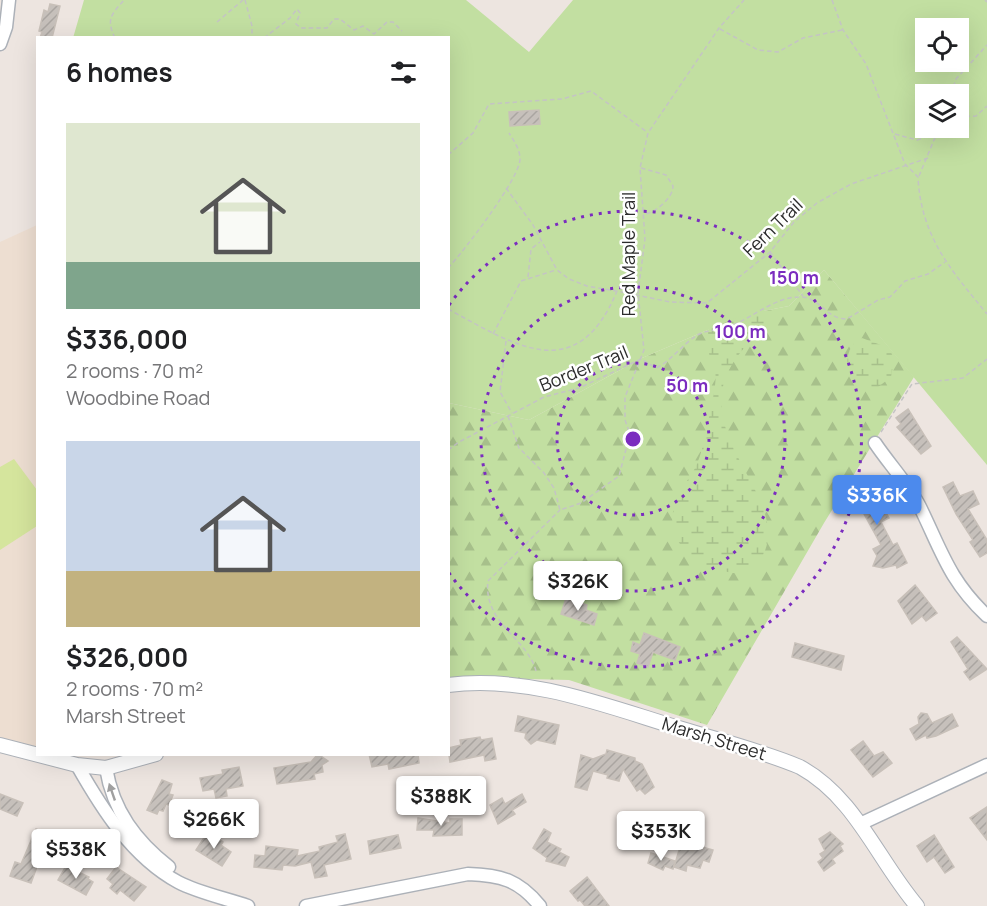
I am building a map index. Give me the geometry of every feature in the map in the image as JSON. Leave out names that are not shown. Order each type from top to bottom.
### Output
[{"type":"street","points":[[0,44],[6,27],[9,0]]},
{"type":"street","points":[[875,443],[919,505],[934,542],[953,578],[987,616]]},
{"type":"street","name":"Marsh Street","points":[[450,685],[495,683],[553,691],[601,703],[784,761],[823,782],[843,801],[917,906]]},
{"type":"street","points":[[0,745],[36,754]]},
{"type":"street","points":[[42,756],[77,765],[106,768],[149,756]]},
{"type":"street","points":[[77,765],[121,832],[144,859],[186,885],[248,906]]},
{"type":"street","points":[[860,824],[987,765]]},
{"type":"street","points":[[106,768],[111,790],[130,829],[142,845],[186,885]]},
{"type":"street","points":[[306,906],[341,903],[438,879],[468,874],[488,875],[512,881],[527,890],[540,906]]},
{"type":"path","points":[[114,36],[109,24],[110,13],[124,0]]},
{"type":"path","points":[[218,22],[244,0],[252,26],[252,36]]},
{"type":"path","name":"Red Maple Trail","points":[[641,359],[644,350],[638,293],[645,239],[640,168],[648,133],[719,28],[744,0]]},
{"type":"path","points":[[832,0],[843,30],[866,64],[905,164],[918,177]]},
{"type":"path","points":[[267,36],[290,18],[297,9],[300,13],[296,24],[301,28],[327,28],[334,19],[340,19],[354,30],[363,26],[374,34],[387,22],[393,22],[402,31]]},
{"type":"path","points":[[719,28],[727,35],[758,50],[778,52],[803,38],[843,30]]},
{"type":"path","points":[[954,84],[956,79],[987,45]]},
{"type":"path","points":[[450,153],[473,133],[489,104],[562,99],[591,91],[648,133]]},
{"type":"path","points":[[969,116],[976,116],[987,106]]},
{"type":"path","points":[[450,266],[488,219],[520,161],[520,153],[509,134]]},
{"type":"path","points":[[895,134],[917,140],[923,138]]},
{"type":"path","points":[[935,138],[918,177],[922,215],[945,262],[987,315]]},
{"type":"path","name":"Fern Trail","points":[[557,270],[569,279],[586,286],[638,293],[670,302],[707,303],[770,252],[794,222],[817,203],[851,184],[928,158]]},
{"type":"path","points":[[640,168],[666,175],[673,186],[670,196],[651,213],[643,215]]},
{"type":"path","points":[[493,334],[518,285],[528,278],[557,270],[542,241],[506,188]]},
{"type":"path","points":[[528,278],[531,249],[542,241]]},
{"type":"path","points":[[770,252],[803,296],[820,305],[829,315],[837,319],[847,319],[878,300],[890,297],[905,281],[927,274],[945,262]]},
{"type":"path","points":[[450,310],[506,340],[550,351],[579,344],[607,315],[617,291]]},
{"type":"path","name":"Border Trail","points":[[450,449],[544,398],[579,388],[641,359],[656,368],[698,334],[728,327],[783,299],[803,296]]},
{"type":"path","points":[[506,340],[500,392],[504,403],[513,414]]},
{"type":"path","points":[[536,671],[534,662],[509,634],[490,602],[487,592],[488,581],[546,521],[560,510],[580,503],[619,476],[630,434],[625,420],[625,397],[631,378],[641,359]]},
{"type":"path","points":[[875,443],[912,384],[963,378],[987,359]]},
{"type":"path","points":[[508,416],[519,448],[544,473],[554,488],[560,510]]},
{"type":"shaded area","points":[[36,225],[36,748],[0,737],[0,242]]},
{"type":"green space","points":[[84,0],[466,0],[529,52],[573,0],[987,0],[987,465],[824,270],[789,306],[743,315],[642,358],[529,420],[450,403],[450,36],[74,36]]},
{"type":"green space","points":[[824,270],[914,377],[824,523],[707,725],[569,680],[450,677],[450,403],[529,420],[642,358],[743,315],[789,306]]},
{"type":"green space","points":[[756,292],[767,317],[767,329],[740,353],[724,382],[722,410],[729,437],[765,513],[768,537],[757,565],[750,571],[738,573],[702,563],[683,548],[673,527],[673,514],[676,499],[700,457],[713,399],[716,376],[708,349],[709,321]]},
{"type":"green space","points":[[862,338],[889,348],[894,359],[891,377],[873,391],[856,383],[848,367],[850,350],[854,343]]},
{"type":"green space","points":[[14,459],[36,489],[36,527],[0,550],[0,467]]},
{"type":"building","points":[[50,4],[60,6],[52,36],[41,36],[42,32],[39,31],[44,10],[48,12]]},
{"type":"building","points":[[539,110],[540,124],[510,126],[509,112]]},
{"type":"building","points":[[908,409],[931,446],[921,454],[897,427],[901,424],[896,418]]},
{"type":"building","points":[[861,479],[866,489],[871,486],[889,518],[881,522],[893,545],[897,543],[907,563],[897,568],[896,565],[883,568],[873,566],[877,556],[873,549],[881,545],[858,503],[850,507],[845,498],[856,492],[852,484]]},
{"type":"building","points":[[953,482],[960,496],[973,491],[979,504],[968,509],[987,540],[987,553],[980,557],[970,542],[973,540],[956,514],[943,487]]},
{"type":"building","points":[[915,585],[937,613],[926,621],[922,616],[912,624],[898,601]]},
{"type":"building","points":[[566,598],[587,605],[586,610],[597,614],[594,625],[561,614]]},
{"type":"building","points":[[644,633],[680,647],[675,660],[653,652],[648,667],[637,663],[640,654],[631,651],[633,642],[640,645]]},
{"type":"building","points":[[957,637],[987,669],[970,680],[964,672],[968,669],[951,642]]},
{"type":"building","points":[[795,643],[844,656],[841,670],[792,657]]},
{"type":"building","points":[[921,713],[927,714],[932,723],[952,714],[958,726],[936,736],[927,738],[926,735],[916,740],[910,729],[919,724],[918,717]]},
{"type":"building","points":[[518,716],[559,725],[555,744],[537,740],[531,744],[525,738],[526,733],[515,731]]},
{"type":"building","points":[[492,738],[496,759],[485,761],[484,755],[450,762],[450,748],[461,745],[460,740]]},
{"type":"building","points":[[863,741],[874,756],[883,752],[892,763],[873,777],[851,750]]},
{"type":"building","points":[[607,750],[635,758],[635,761],[642,764],[654,787],[645,794],[640,789],[637,791],[623,769],[619,781],[593,771],[587,790],[575,787],[581,755],[593,759],[606,754]]},
{"type":"building","points":[[316,756],[321,756],[328,761],[322,765],[323,772],[314,774],[315,779],[277,784],[274,768],[311,762]]},
{"type":"building","points":[[369,756],[418,756],[419,763],[389,769],[388,764],[372,767]]},
{"type":"building","points":[[239,767],[243,786],[226,789],[227,796],[216,798],[214,789],[203,791],[200,778],[223,774],[222,770]]},
{"type":"building","points":[[162,780],[172,784],[169,794],[173,795],[169,805],[166,804],[163,811],[159,810],[157,814],[147,810]]},
{"type":"building","points":[[0,794],[23,803],[17,816],[0,809]]},
{"type":"building","points":[[522,794],[526,802],[512,810],[515,814],[498,824],[490,805],[502,798],[505,804]]},
{"type":"building","points":[[987,807],[987,840],[970,818]]},
{"type":"building","points":[[418,818],[450,823],[450,819],[462,819],[462,835],[433,836],[434,830],[417,830]]},
{"type":"building","points":[[36,829],[49,834],[31,883],[10,876],[15,862],[21,864]]},
{"type":"building","points":[[544,829],[551,833],[547,842],[561,849],[559,852],[569,857],[565,866],[546,861],[547,858],[533,848]]},
{"type":"building","points":[[830,832],[843,844],[840,846],[843,851],[832,859],[835,863],[824,871],[818,862],[823,858],[820,854],[825,851],[819,839]]},
{"type":"building","points":[[345,834],[351,859],[324,865],[327,876],[315,878],[311,862],[295,866],[283,865],[282,870],[254,867],[255,855],[265,856],[266,846],[298,850],[297,856],[320,851],[319,847],[338,842],[336,836]]},
{"type":"building","points":[[398,835],[401,848],[370,854],[368,841]]},
{"type":"building","points":[[934,835],[954,867],[945,873],[934,857],[927,862],[917,846]]},
{"type":"building","points":[[205,836],[213,842],[216,837],[223,842],[221,845],[231,852],[222,866],[196,850]]},
{"type":"building","points":[[695,845],[713,850],[709,862],[703,860],[700,868],[687,865],[686,871],[674,867],[680,847],[693,851]]},
{"type":"building","points":[[651,853],[675,861],[673,869],[665,866],[663,870],[648,863]]},
{"type":"building","points":[[66,866],[89,877],[88,879],[93,882],[86,895],[58,880]]},
{"type":"building","points":[[116,867],[146,887],[134,901],[120,890],[117,894],[110,888],[113,884],[107,879]]},
{"type":"building","points":[[587,877],[609,906],[585,906],[570,891]]}]
